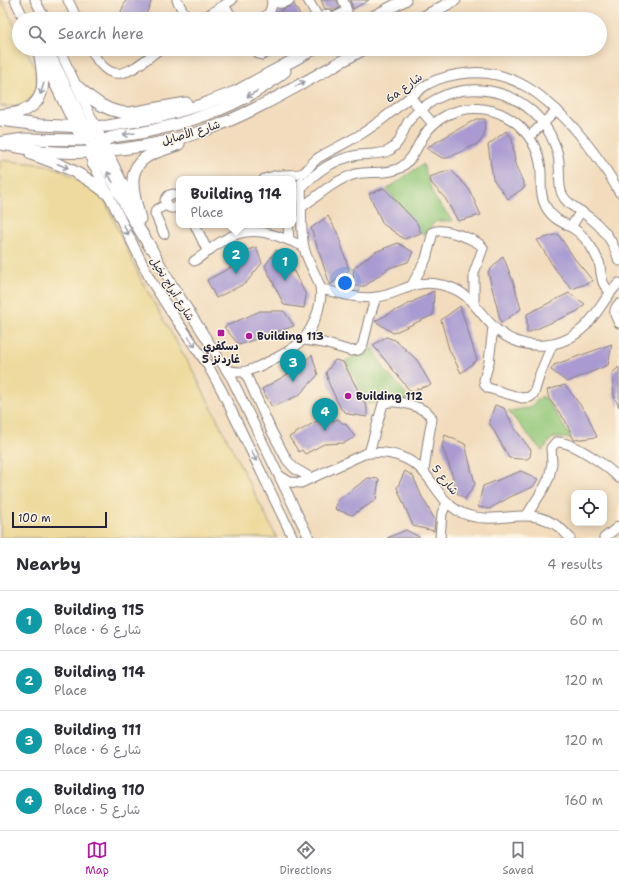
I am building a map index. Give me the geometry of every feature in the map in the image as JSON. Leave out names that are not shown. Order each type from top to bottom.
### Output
[{"type":"main road","points":[[382,12],[405,0]]},
{"type":"main road","points":[[433,12],[455,0]]},
{"type":"main road","points":[[0,115],[23,111],[31,107],[37,100],[42,92],[44,83],[42,56]]},
{"type":"main road","points":[[44,56],[150,247]]},
{"type":"main road","points":[[0,120],[27,124],[85,127],[127,123],[181,112],[246,87],[300,56]]},
{"type":"main road","points":[[94,146],[113,137],[177,124],[230,105],[265,86],[303,56]]},
{"type":"main road","name":"شارع الأصايل","points":[[0,143],[42,151],[94,146],[140,146],[202,132],[263,104],[351,56]]},
{"type":"main road","points":[[78,86],[97,103],[113,111],[122,113],[130,113],[224,96]]},
{"type":"main road","points":[[85,127],[82,132],[94,146],[93,164]]},
{"type":"main road","points":[[140,219],[132,184],[133,177],[140,162],[153,153],[180,144],[202,132]]},
{"type":"main road","points":[[0,143],[67,167],[109,195]]},
{"type":"street","points":[[15,0],[21,12]]},
{"type":"street","points":[[35,0],[41,12]]},
{"type":"street","points":[[68,0],[74,12]]},
{"type":"street","points":[[178,0],[184,12]]},
{"type":"street","points":[[214,12],[232,0]]},
{"type":"street","points":[[270,12],[272,0],[278,4],[282,4],[290,0]]},
{"type":"street","points":[[302,0],[312,12]]},
{"type":"street","points":[[308,0],[313,12]]},
{"type":"street","points":[[341,12],[347,11],[342,3]]},
{"type":"street","points":[[224,6],[229,12]]},
{"type":"street","points":[[63,56],[78,86],[85,127]]},
{"type":"street","points":[[96,56],[102,66],[107,70],[125,73],[135,69],[151,56]]},
{"type":"street","name":"6a شارع","points":[[301,174],[318,159],[374,126],[429,84],[440,79],[462,73],[486,73],[520,82],[540,95],[557,110],[594,152],[619,192]]},
{"type":"street","points":[[301,188],[318,171],[333,163],[349,157],[384,153],[392,148],[399,141],[408,122],[421,110],[439,98],[449,94],[469,90],[485,90],[501,93],[529,108],[543,123],[557,150],[560,190],[562,195],[570,205],[594,221],[606,234],[615,249],[619,261]]},
{"type":"street","points":[[410,97],[433,124]]},
{"type":"street","points":[[302,207],[331,185],[342,179],[362,173],[388,172],[400,168],[414,155],[425,133],[433,124],[447,115],[463,110],[479,109],[496,112],[518,124],[530,136],[540,163],[543,202],[554,218],[571,227],[590,245],[598,261],[603,284],[618,304],[614,313],[619,323]]},
{"type":"street","points":[[530,136],[557,110]]},
{"type":"street","name":"شارع أبراج نخيل","points":[[94,146],[140,219],[150,247],[168,278],[238,390],[309,538]]},
{"type":"street","name":"شارع أبراج نخيل","points":[[93,164],[150,279],[199,352],[222,392],[293,538]]},
{"type":"street","points":[[226,369],[235,372],[245,372],[290,351],[304,340],[312,328],[320,303],[321,289],[303,246],[301,174],[277,176]]},
{"type":"street","points":[[176,195],[169,195],[165,200],[169,208],[176,206]]},
{"type":"street","points":[[164,234],[155,214],[156,210],[166,204]]},
{"type":"street","points":[[571,227],[581,211]]},
{"type":"street","points":[[196,228],[208,252]]},
{"type":"street","points":[[288,228],[289,240]]},
{"type":"street","points":[[194,262],[223,240],[242,229],[264,232],[303,246]]},
{"type":"street","points":[[412,285],[426,259],[433,232],[438,230],[450,232],[478,243],[483,248],[474,273],[474,302]]},
{"type":"street","points":[[321,289],[360,298],[376,297],[412,285],[428,283],[443,285],[456,290],[474,302],[493,327],[508,338],[533,346],[552,345],[565,341],[583,330],[609,294],[619,283]]},
{"type":"street","points":[[304,340],[324,343],[351,351],[359,350],[364,344],[369,319],[376,297]]},
{"type":"street","points":[[493,327],[489,362],[484,380],[485,385],[488,388],[522,398],[530,397],[534,393],[552,345]]},
{"type":"street","points":[[238,390],[245,372]]},
{"type":"street","points":[[245,372],[271,430],[287,460],[294,468],[311,478]]},
{"type":"street","points":[[369,453],[383,404],[391,401],[415,407],[428,412],[432,419],[424,472]]},
{"type":"street","points":[[527,515],[547,483],[552,463],[551,448],[556,442],[586,453],[619,478]]},
{"type":"street","name":"شارع 5","points":[[301,482],[369,453],[389,453],[414,463],[424,472],[447,502],[460,512],[477,518],[527,515],[535,516],[550,522],[570,538]]},
{"type":"street","points":[[280,476],[290,482],[301,482],[295,493],[293,504]]},
{"type":"street","points":[[440,538],[442,513],[447,502]]},
{"type":"street","points":[[604,538],[619,526]]},
{"type":"green space","points":[[423,164],[434,197],[453,221],[436,221],[423,235],[387,189]]},
{"type":"green space","points":[[373,348],[386,372],[402,389],[409,400],[383,401],[368,404],[345,361]]},
{"type":"green space","points":[[542,396],[547,400],[569,434],[570,438],[552,438],[542,451],[508,411],[529,408]]},
{"type":"sand","points":[[0,0],[2,0],[12,21],[12,56],[30,56],[35,67],[37,84],[32,97],[25,103],[14,106],[0,106]]},
{"type":"sand","points":[[0,160],[46,165],[59,169],[94,190],[106,203],[142,282],[194,373],[277,538],[0,538]]},
{"type":"building","points":[[126,0],[152,0],[147,12],[121,12]]},
{"type":"building","points":[[321,0],[337,0],[340,8],[333,11],[331,9],[325,9]]},
{"type":"building","points":[[350,0],[369,0],[353,9]]},
{"type":"building","points":[[294,4],[298,12],[279,12]]},
{"type":"building","points":[[476,119],[485,119],[484,136],[479,143],[448,158],[442,158],[426,148]]},
{"type":"building","points":[[506,131],[512,138],[515,164],[525,187],[508,199],[493,179],[488,145]]},
{"type":"building","points":[[451,170],[469,189],[481,215],[458,221],[445,198],[432,184],[429,177]]},
{"type":"building","points":[[384,188],[417,223],[421,233],[404,239],[383,224],[369,194]]},
{"type":"building","points":[[328,216],[338,234],[349,270],[330,285],[311,228]]},
{"type":"building","points":[[558,234],[574,258],[593,281],[572,289],[555,269],[537,240]]},
{"type":"building","points":[[398,243],[413,252],[408,262],[389,268],[365,286],[353,286],[354,268],[375,252]]},
{"type":"building","points":[[256,247],[262,263],[246,283],[216,298],[207,280],[230,268],[248,250]]},
{"type":"building","points":[[276,250],[286,256],[306,295],[304,308],[284,305],[265,266]]},
{"type":"building","points":[[503,256],[514,284],[521,309],[501,323],[488,272]]},
{"type":"building","points":[[434,291],[433,315],[393,333],[375,321]]},
{"type":"building","points":[[569,293],[585,304],[578,311],[527,333],[527,314]]},
{"type":"building","points":[[460,306],[477,360],[461,373],[449,349],[441,320]]},
{"type":"building","name":"Building 113","points":[[260,311],[284,311],[294,326],[239,345],[224,327]]},
{"type":"building","points":[[386,337],[395,340],[417,360],[431,385],[410,391],[373,345]]},
{"type":"building","points":[[612,344],[608,365],[567,382],[551,370],[554,365]]},
{"type":"building","points":[[312,355],[318,375],[299,395],[272,407],[262,389],[288,374]]},
{"type":"building","name":"Building 112","points":[[335,360],[343,362],[367,407],[367,417],[348,414],[341,409],[329,384],[326,372]]},
{"type":"building","points":[[619,367],[619,407],[614,396],[612,373]]},
{"type":"building","points":[[565,385],[587,414],[597,437],[574,440],[565,420],[549,399],[547,390]]},
{"type":"building","points":[[495,405],[504,408],[515,429],[531,450],[530,457],[527,459],[509,458],[489,422]]},
{"type":"building","points":[[338,419],[342,423],[345,423],[355,437],[344,443],[324,444],[305,454],[302,450],[299,452],[289,437],[317,421],[322,425]]},
{"type":"building","points":[[445,435],[465,444],[475,484],[465,499],[457,493],[442,446]]},
{"type":"building","points":[[405,471],[413,476],[422,497],[435,520],[434,531],[413,526],[397,488]]},
{"type":"building","points":[[521,471],[538,479],[533,487],[512,496],[489,509],[478,507],[483,486]]},
{"type":"building","points":[[368,478],[379,479],[376,500],[352,515],[335,509],[338,500]]},
{"type":"building","points":[[406,530],[421,538],[387,538]]},
{"type":"tunnel","points":[[332,12],[342,7]]},
{"type":"place","name":"Building 114","points":[[236,274]]},
{"type":"place","name":"Building 115","points":[[285,281]]},
{"type":"place","name":"دسكفري غاردنز 5","points":[[221,333]]},
{"type":"place","name":"Building 113","points":[[249,336]]},
{"type":"place","name":"Building 111","points":[[293,382]]},
{"type":"place","name":"Building 112","points":[[348,396]]},
{"type":"place","name":"Building 110","points":[[325,431]]}]
